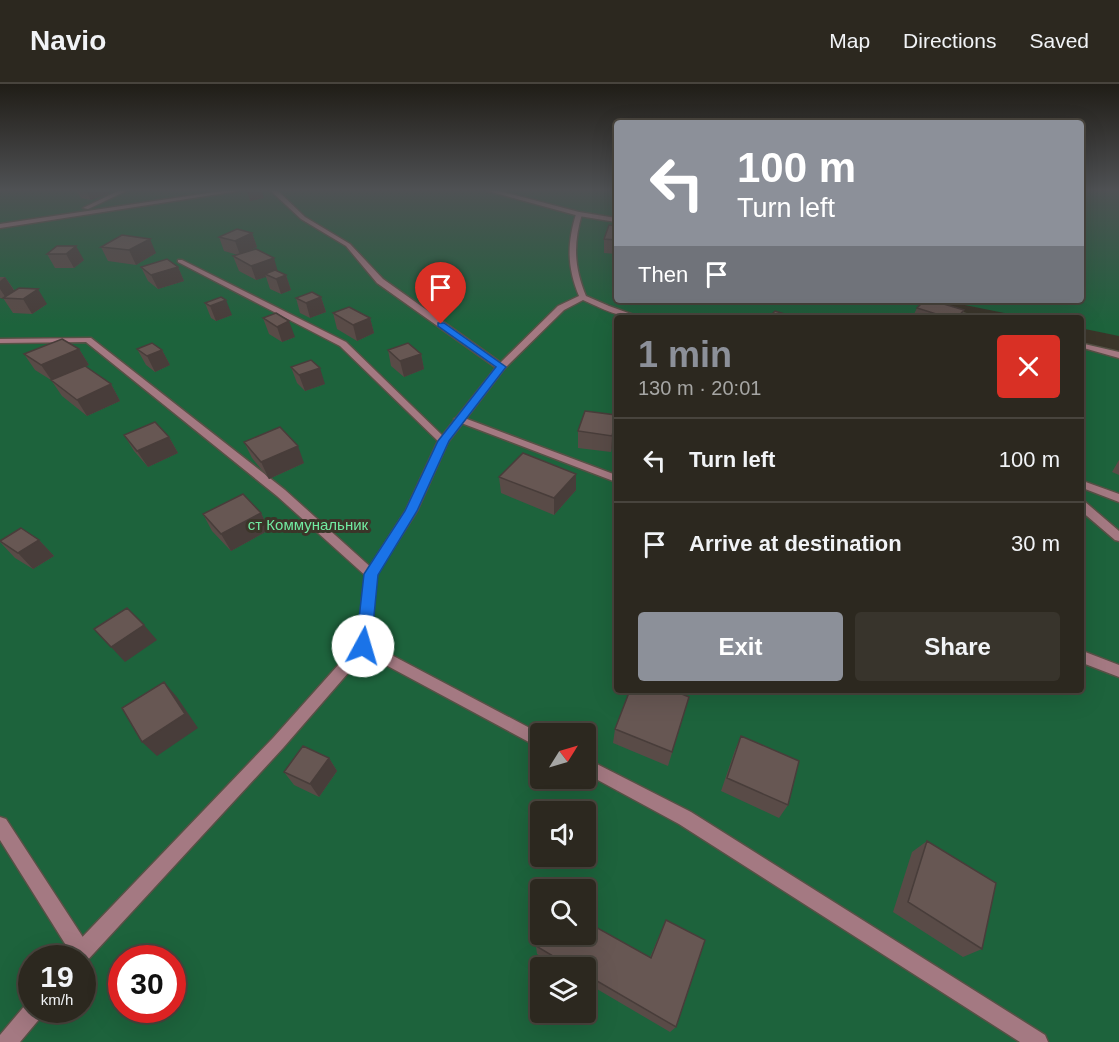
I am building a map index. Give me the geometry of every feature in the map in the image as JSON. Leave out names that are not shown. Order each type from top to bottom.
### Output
[{"type":"street","points":[[333,236],[348,245],[380,281],[501,367]]},
{"type":"street","points":[[572,236],[573,273],[583,297],[628,315]]},
{"type":"street","points":[[180,261],[343,344],[443,441]]},
{"type":"street","points":[[87,945],[278,743],[363,646],[371,574],[411,511],[443,441],[501,367],[561,308],[583,297]]},
{"type":"street","points":[[922,303],[964,315]]},
{"type":"street","points":[[0,341],[88,340],[281,492],[371,574]]},
{"type":"street","points":[[1084,346],[1119,354]]},
{"type":"street","points":[[459,419],[614,478]]},
{"type":"street","points":[[1084,485],[1119,498]]},
{"type":"street","points":[[1084,507],[1119,537]]},
{"type":"street","points":[[363,646],[530,736]]},
{"type":"street","points":[[1084,658],[1119,671]]},
{"type":"street","points":[[596,771],[685,818],[1038,1042]]},
{"type":"street","points":[[0,825],[72,945]]},
{"type":"street","points":[[7,1042],[23,1023]]},
{"type":"green space","name":"ст Коммунальник","points":[[0,236],[614,236],[614,303],[919,303],[962,315],[614,315],[614,693],[1084,693],[1084,349],[1119,359],[1119,1042],[0,1042]]},
{"type":"green space","points":[[1084,236],[1119,236],[1119,336],[1084,329],[1084,315],[1014,315],[955,303],[1084,303]]},
{"type":"building","points":[[121,236],[150,239],[129,250],[101,247]]},
{"type":"building","points":[[222,236],[246,236],[235,241],[219,237]]},
{"type":"building","points":[[605,236],[614,236],[614,240],[604,239]]},
{"type":"building","points":[[57,246],[76,246],[66,254],[47,254]]},
{"type":"building","points":[[256,249],[274,258],[251,266],[233,256]]},
{"type":"building","points":[[167,259],[178,267],[151,275],[141,267]]},
{"type":"building","points":[[275,270],[286,275],[276,279],[265,274]]},
{"type":"building","points":[[19,288],[38,289],[23,299],[3,298]]},
{"type":"building","points":[[312,292],[321,297],[306,303],[296,298]]},
{"type":"building","points":[[221,297],[226,300],[210,306],[205,303]]},
{"type":"building","points":[[922,303],[940,303],[964,310],[960,315],[939,315],[917,308]]},
{"type":"building","points":[[349,307],[370,318],[353,325],[333,313]]},
{"type":"building","points":[[775,311],[788,315],[771,315]]},
{"type":"building","points":[[276,313],[289,321],[277,327],[263,318]]},
{"type":"building","points":[[62,339],[79,349],[41,365],[24,354]]},
{"type":"building","points":[[152,343],[162,350],[147,356],[137,349]]},
{"type":"building","points":[[408,343],[421,354],[400,361],[388,350]]},
{"type":"building","points":[[311,360],[320,368],[299,375],[291,367]]},
{"type":"building","points":[[85,366],[111,384],[77,400],[51,380]]},
{"type":"building","points":[[585,411],[614,415],[612,436],[578,431]]},
{"type":"building","points":[[155,422],[169,437],[137,451],[124,435]]},
{"type":"building","points":[[280,427],[298,446],[261,462],[244,442]]},
{"type":"building","points":[[523,453],[576,474],[554,498],[499,477]]},
{"type":"building","points":[[243,494],[261,513],[221,534],[203,514]]},
{"type":"building","points":[[21,528],[39,540],[18,553],[0,541]]},
{"type":"building","points":[[127,608],[144,625],[111,647],[94,629]]},
{"type":"building","points":[[164,682],[185,714],[142,742],[122,708]]},
{"type":"building","points":[[629,693],[679,693],[689,697],[672,752],[615,729]]},
{"type":"building","points":[[741,736],[799,761],[788,805],[727,778]]},
{"type":"building","points":[[303,746],[329,758],[310,784],[284,772]]},
{"type":"building","points":[[927,841],[996,883],[982,949],[908,902]]},
{"type":"building","points":[[666,920],[705,940],[676,1027],[596,980],[596,957],[554,957],[536,946],[596,945],[596,927],[651,958]]},
{"type":"route","points":[[363,646],[371,574],[411,511],[443,441],[501,367],[441,324]]}]
